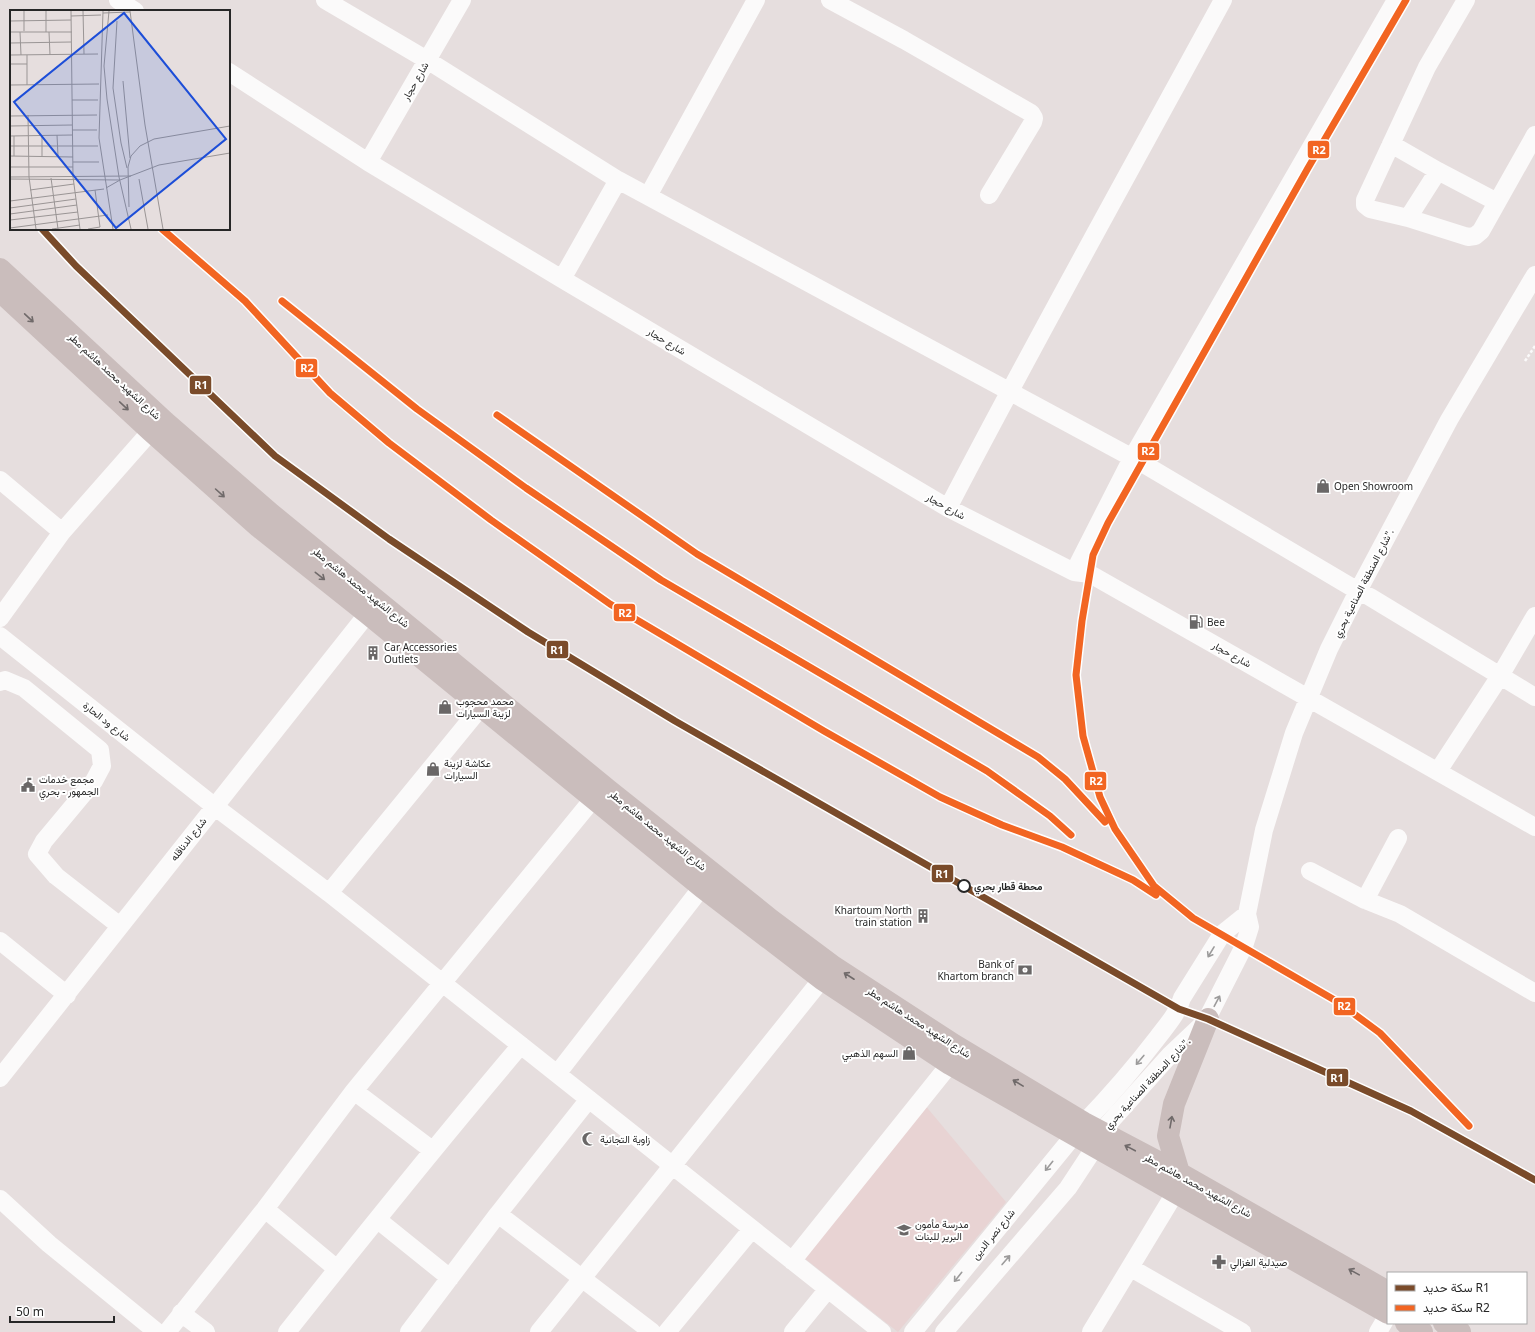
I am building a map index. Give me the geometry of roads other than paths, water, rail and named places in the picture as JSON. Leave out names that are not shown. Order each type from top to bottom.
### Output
[{"type":"main road","name":"شارع الشهيد محمد هاشم مطر","points":[[0,269],[200,452],[271,514],[481,707],[702,887],[822,979],[950,1064],[1387,1291]]},
{"type":"main road","name":"شارع الشهيد محمد هاشم مطر","points":[[0,291],[151,431],[259,527],[372,607],[614,795],[771,920],[834,967],[1088,1135]]},
{"type":"main road","points":[[1177,1183],[1168,1136],[1174,1104],[1208,1019]]},
{"type":"main road","name":"شارع الشهيد محمد هاشم مطر","points":[[1177,1183],[1387,1313]]},
{"type":"main road","points":[[1408,1324],[1422,1332]]},
{"type":"main road","points":[[1446,1324],[1460,1332]]},
{"type":"street","points":[[118,0],[133,10]]},
{"type":"street","points":[[325,0],[427,60],[618,180],[1132,458],[1370,597],[1535,698]]},
{"type":"street","name":"شارع حجار","points":[[368,162],[462,0]]},
{"type":"street","points":[[648,196],[756,0]]},
{"type":"street","points":[[830,0],[904,40],[1031,113],[1034,118],[1033,122],[989,195]]},
{"type":"street","points":[[948,508],[1009,391],[1223,0]]},
{"type":"street","points":[[1074,572],[1132,458],[1396,0]]},
{"type":"street","points":[[1466,0],[1427,67],[1365,200],[1366,204],[1370,209],[1408,218],[1468,237],[1475,236],[1481,231],[1535,135]]},
{"type":"street","name":"شارع حجار","points":[[230,73],[368,162],[948,508],[1074,572],[1090,574],[1535,827]]},
{"type":"street","points":[[1390,144],[1497,202]]},
{"type":"street","points":[[1408,218],[1438,171]]},
{"type":"street","points":[[562,279],[618,180]]},
{"type":"street","name":"شارع المنطقة الصناعية بحري\".","points":[[1088,1135],[1208,1019],[1208,1015],[1244,946],[1250,927],[1247,914],[1264,830],[1294,733],[1329,649],[1358,591],[1449,420],[1535,275]]},
{"type":"street","points":[[0,618],[62,532],[151,431]]},
{"type":"street","points":[[0,480],[62,532]]},
{"type":"street","name":"شارع الدناقله","points":[[0,1078],[372,607]]},
{"type":"street","points":[[1438,771],[1500,676],[1535,616]]},
{"type":"street","name":"شارع ود الحارة","points":[[0,636],[214,806],[329,893],[882,1332]]},
{"type":"street","points":[[0,682],[6,680],[24,688],[100,750],[102,766],[94,781],[44,841],[38,854],[56,876],[120,926]]},
{"type":"street","points":[[329,893],[481,707]]},
{"type":"street","points":[[167,1332],[265,1209],[354,1091],[594,799]]},
{"type":"street","points":[[1365,900],[1398,838]]},
{"type":"street","points":[[1310,871],[1365,900],[1400,914],[1535,993]]},
{"type":"street","points":[[557,1074],[702,887]]},
{"type":"street","name":"شارع المنطقة الصناعية بحري\".","points":[[1088,1135],[1110,1096],[1179,1009],[1182,998],[1222,934],[1247,914]]},
{"type":"street","points":[[0,941],[67,995]]},
{"type":"street","points":[[539,1332],[822,979]]},
{"type":"street","points":[[287,1332],[378,1220],[432,1150],[521,1045]]},
{"type":"street","points":[[792,1261],[950,1064]]},
{"type":"street","points":[[354,1091],[432,1150]]},
{"type":"street","points":[[413,1331],[450,1278],[498,1214],[589,1099]]},
{"type":"street","points":[[944,1332],[1068,1188],[1088,1135]]},
{"type":"street","name":"شارع نصر الدين","points":[[913,1332],[1088,1135]]},
{"type":"street","points":[[1091,1332],[1131,1268],[1177,1183]]},
{"type":"street","points":[[0,1199],[49,1244],[157,1332]]},
{"type":"street","points":[[265,1209],[337,1269]]},
{"type":"street","points":[[498,1214],[652,1332]]},
{"type":"street","points":[[378,1220],[450,1278]]},
{"type":"street","points":[[667,1332],[752,1229]]},
{"type":"street","points":[[1131,1268],[1242,1332]]},
{"type":"street","points":[[793,1332],[828,1289]]},
{"type":"street","points":[[181,1313],[206,1332]]},
{"type":"street","points":[[1378,1332],[1387,1316]]},
{"type":"rail line","name":"R2","points":[[1406,0],[1308,168],[1108,523],[1093,555],[1082,621],[1076,675],[1083,736],[1100,797],[1115,829],[1154,886],[1193,918],[1338,1002],[1380,1033],[1469,1126]]},
{"type":"rail line","name":"R1","points":[[43,230],[76,266],[275,456],[389,539],[528,632],[675,721],[1179,1009],[1208,1019],[1411,1111],[1535,1180]]},
{"type":"rail line","name":"R2","points":[[163,230],[245,301],[330,393],[389,443],[491,520],[610,604],[824,731],[940,797],[1002,825],[1062,847],[1133,880],[1156,895]]},
{"type":"rail line","name":"R2","points":[[282,301],[417,409],[526,488],[661,580],[987,771],[1050,816],[1071,835]]},
{"type":"rail line","name":"R2","points":[[497,415],[697,554],[1038,757],[1065,779],[1105,822]]},
{"type":"place","name":"Open Showroom","points":[[1323,486]]},
{"type":"place","name":"Bee","points":[[1196,622]]},
{"type":"place","name":"Car Accessories Outlets","points":[[373,653]]},
{"type":"place","name":"محمد محجوب لزينة السيارات","points":[[445,707]]},
{"type":"place","name":"عكاشة لزينة السيارات","points":[[433,769]]},
{"type":"place","name":"مجمع خدمات الجمهور - بحري","points":[[28,785]]},
{"type":"place","name":"محطة قطار بحري","points":[[964,886]]},
{"type":"place","name":"Khartoum North train station","points":[[923,916]]},
{"type":"place","name":"Bank of Khartom branch","points":[[1025,970]]},
{"type":"place","name":"السهم الذهبي","points":[[909,1053]]},
{"type":"place","name":"زاوية التجانية","points":[[589,1139]]},
{"type":"place","name":"مدرسة مأمون البرير للبنات","points":[[904,1230]]},
{"type":"place","name":"صيدلية الغزالي","points":[[1219,1262]]}]
